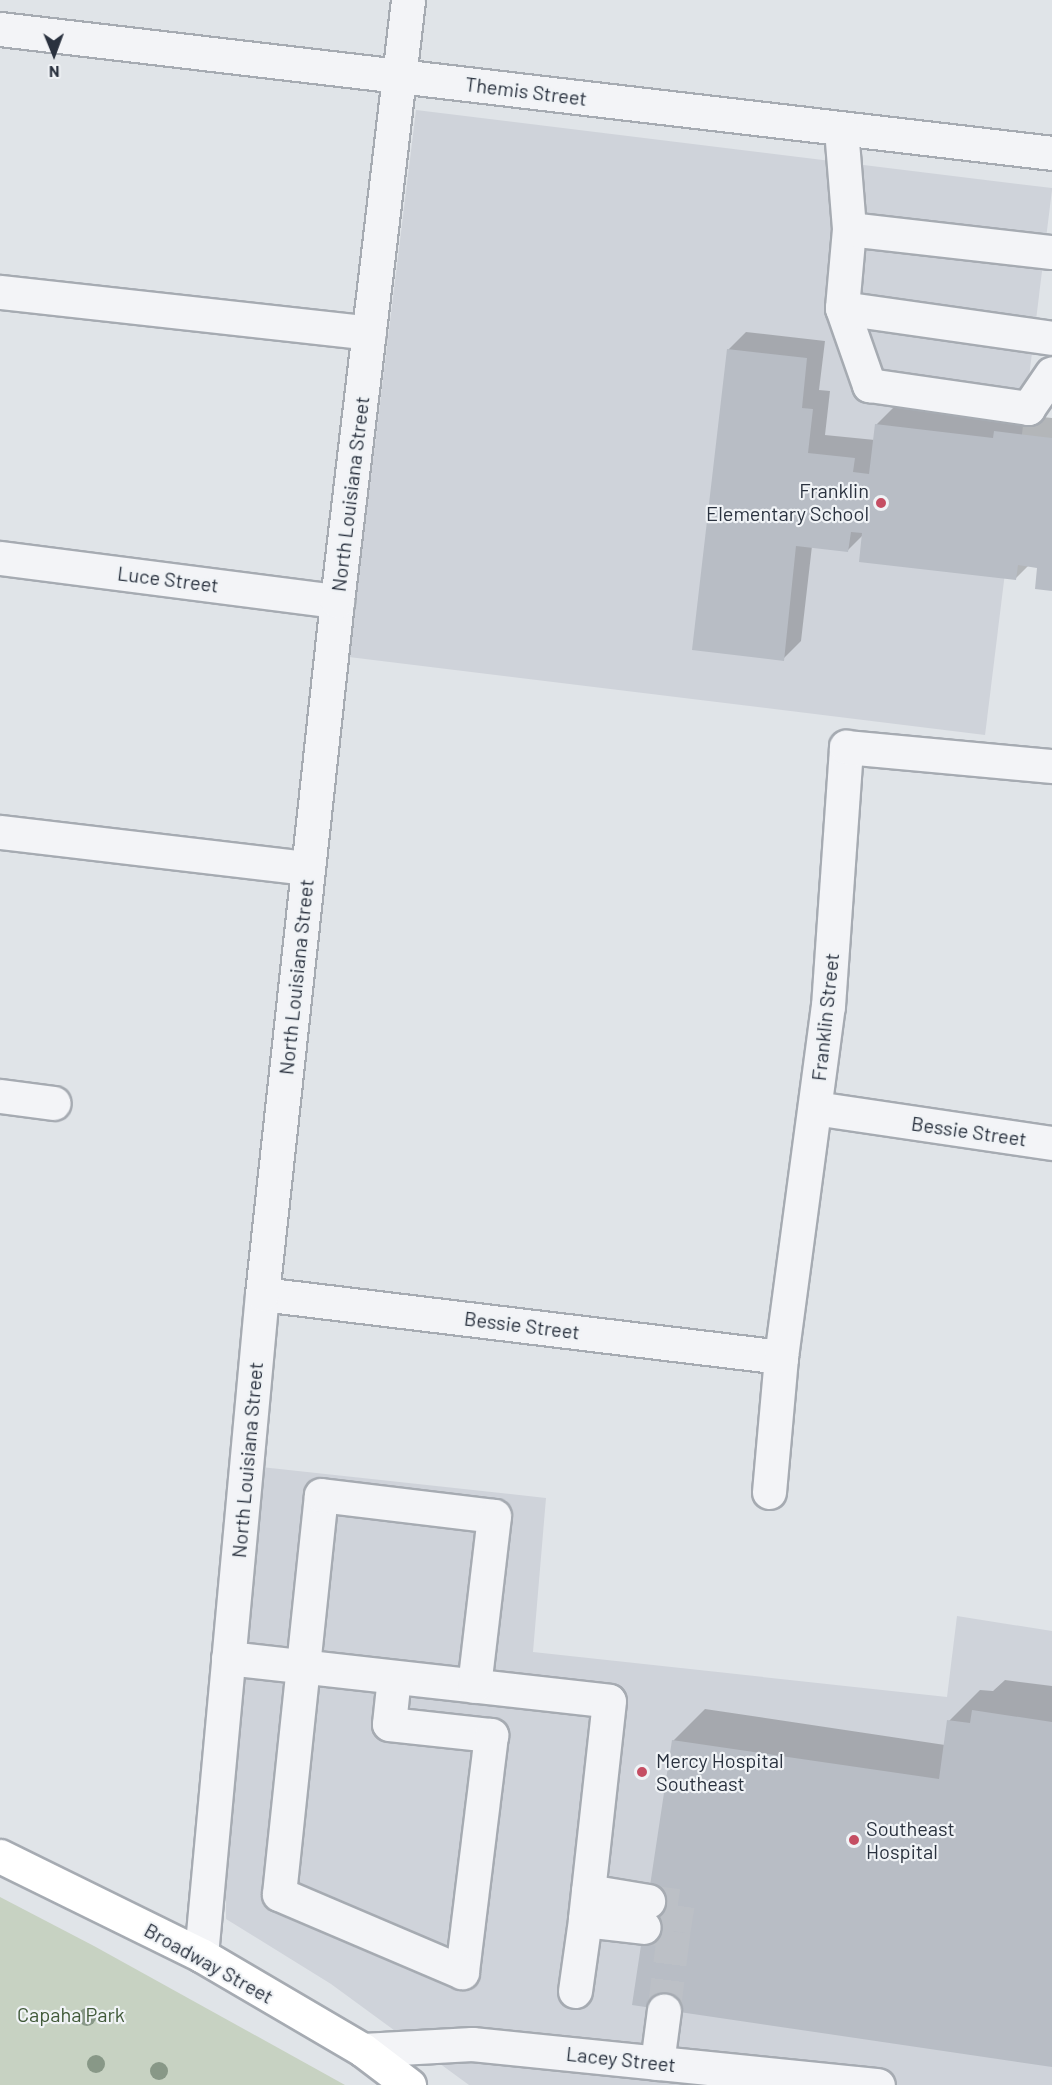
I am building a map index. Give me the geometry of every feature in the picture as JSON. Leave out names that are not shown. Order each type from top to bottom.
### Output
[{"type":"main road","name":"Broadway Street","points":[[0,1856],[201,1955],[363,2050],[410,2085]]},
{"type":"street","name":"North Louisiana Street","points":[[201,1955],[262,1294],[337,601],[408,0]]},
{"type":"street","name":"Themis Street","points":[[0,29],[1052,153]]},
{"type":"street","points":[[841,129],[849,229],[842,308],[869,385],[1028,408],[1052,373]]},
{"type":"street","points":[[849,229],[1052,252]]},
{"type":"street","points":[[0,292],[369,333]]},
{"type":"street","points":[[842,308],[1052,338]]},
{"type":"street","name":"Luce Street","points":[[0,558],[337,601]]},
{"type":"street","name":"Franklin Street","points":[[769,1492],[781,1357],[828,1006],[846,747],[1052,766]]},
{"type":"street","points":[[0,832],[308,868]]},
{"type":"street","points":[[0,1096],[54,1103]]},
{"type":"street","name":"Bessie Street","points":[[815,1108],[1052,1143]]},
{"type":"street","name":"Bessie Street","points":[[262,1294],[781,1357]]},
{"type":"street","points":[[394,1677],[389,1724],[491,1735],[462,1972],[279,1894],[300,1666],[321,1495],[494,1516],[474,1686]]},
{"type":"street","points":[[228,1658],[609,1701],[587,1906],[575,1991]]},
{"type":"street","points":[[587,1906],[646,1914]]},
{"type":"street","points":[[657,2063],[664,2010]]},
{"type":"street","name":"Lacey Street","points":[[363,2050],[472,2044],[878,2085]]},
{"type":"shaded area","points":[[416,110],[1052,188],[985,735],[349,657]]},
{"type":"shaded area","name":"Mercy Hospital Southeast","points":[[261,1467],[546,1498],[533,1652],[947,1697],[957,1616],[1052,1631],[1052,2085],[469,2085],[331,1984],[226,1919],[226,1847]]},
{"type":"green space","name":"Capaha Park","points":[[0,1897],[94,1946],[345,2085],[0,2085]]},
{"type":"building","name":"Franklin Elementary School","points":[[727,349],[807,358],[802,408],[813,409],[808,453],[855,458],[853,472],[869,474],[875,424],[993,438],[994,431],[1052,438],[1052,591],[1035,589],[1037,568],[1018,565],[1016,580],[859,562],[862,533],[851,532],[848,552],[796,546],[784,661],[692,650]]},
{"type":"building","name":"Southeast Hospital","points":[[972,1710],[1052,1722],[1052,2067],[632,2005],[672,1740],[939,1779],[947,1720],[970,1723]]},
{"type":"tunnel","points":[[648,1901],[678,1905],[674,1931]]},
{"type":"tunnel","points":[[644,1927],[674,1931],[664,2010]]},
{"type":"place","name":"Franklin Elementary School","points":[[881,503]]},
{"type":"place","name":"Mercy Hospital Southeast","points":[[642,1772]]},
{"type":"place","name":"Southeast Hospital","points":[[854,1840]]}]
